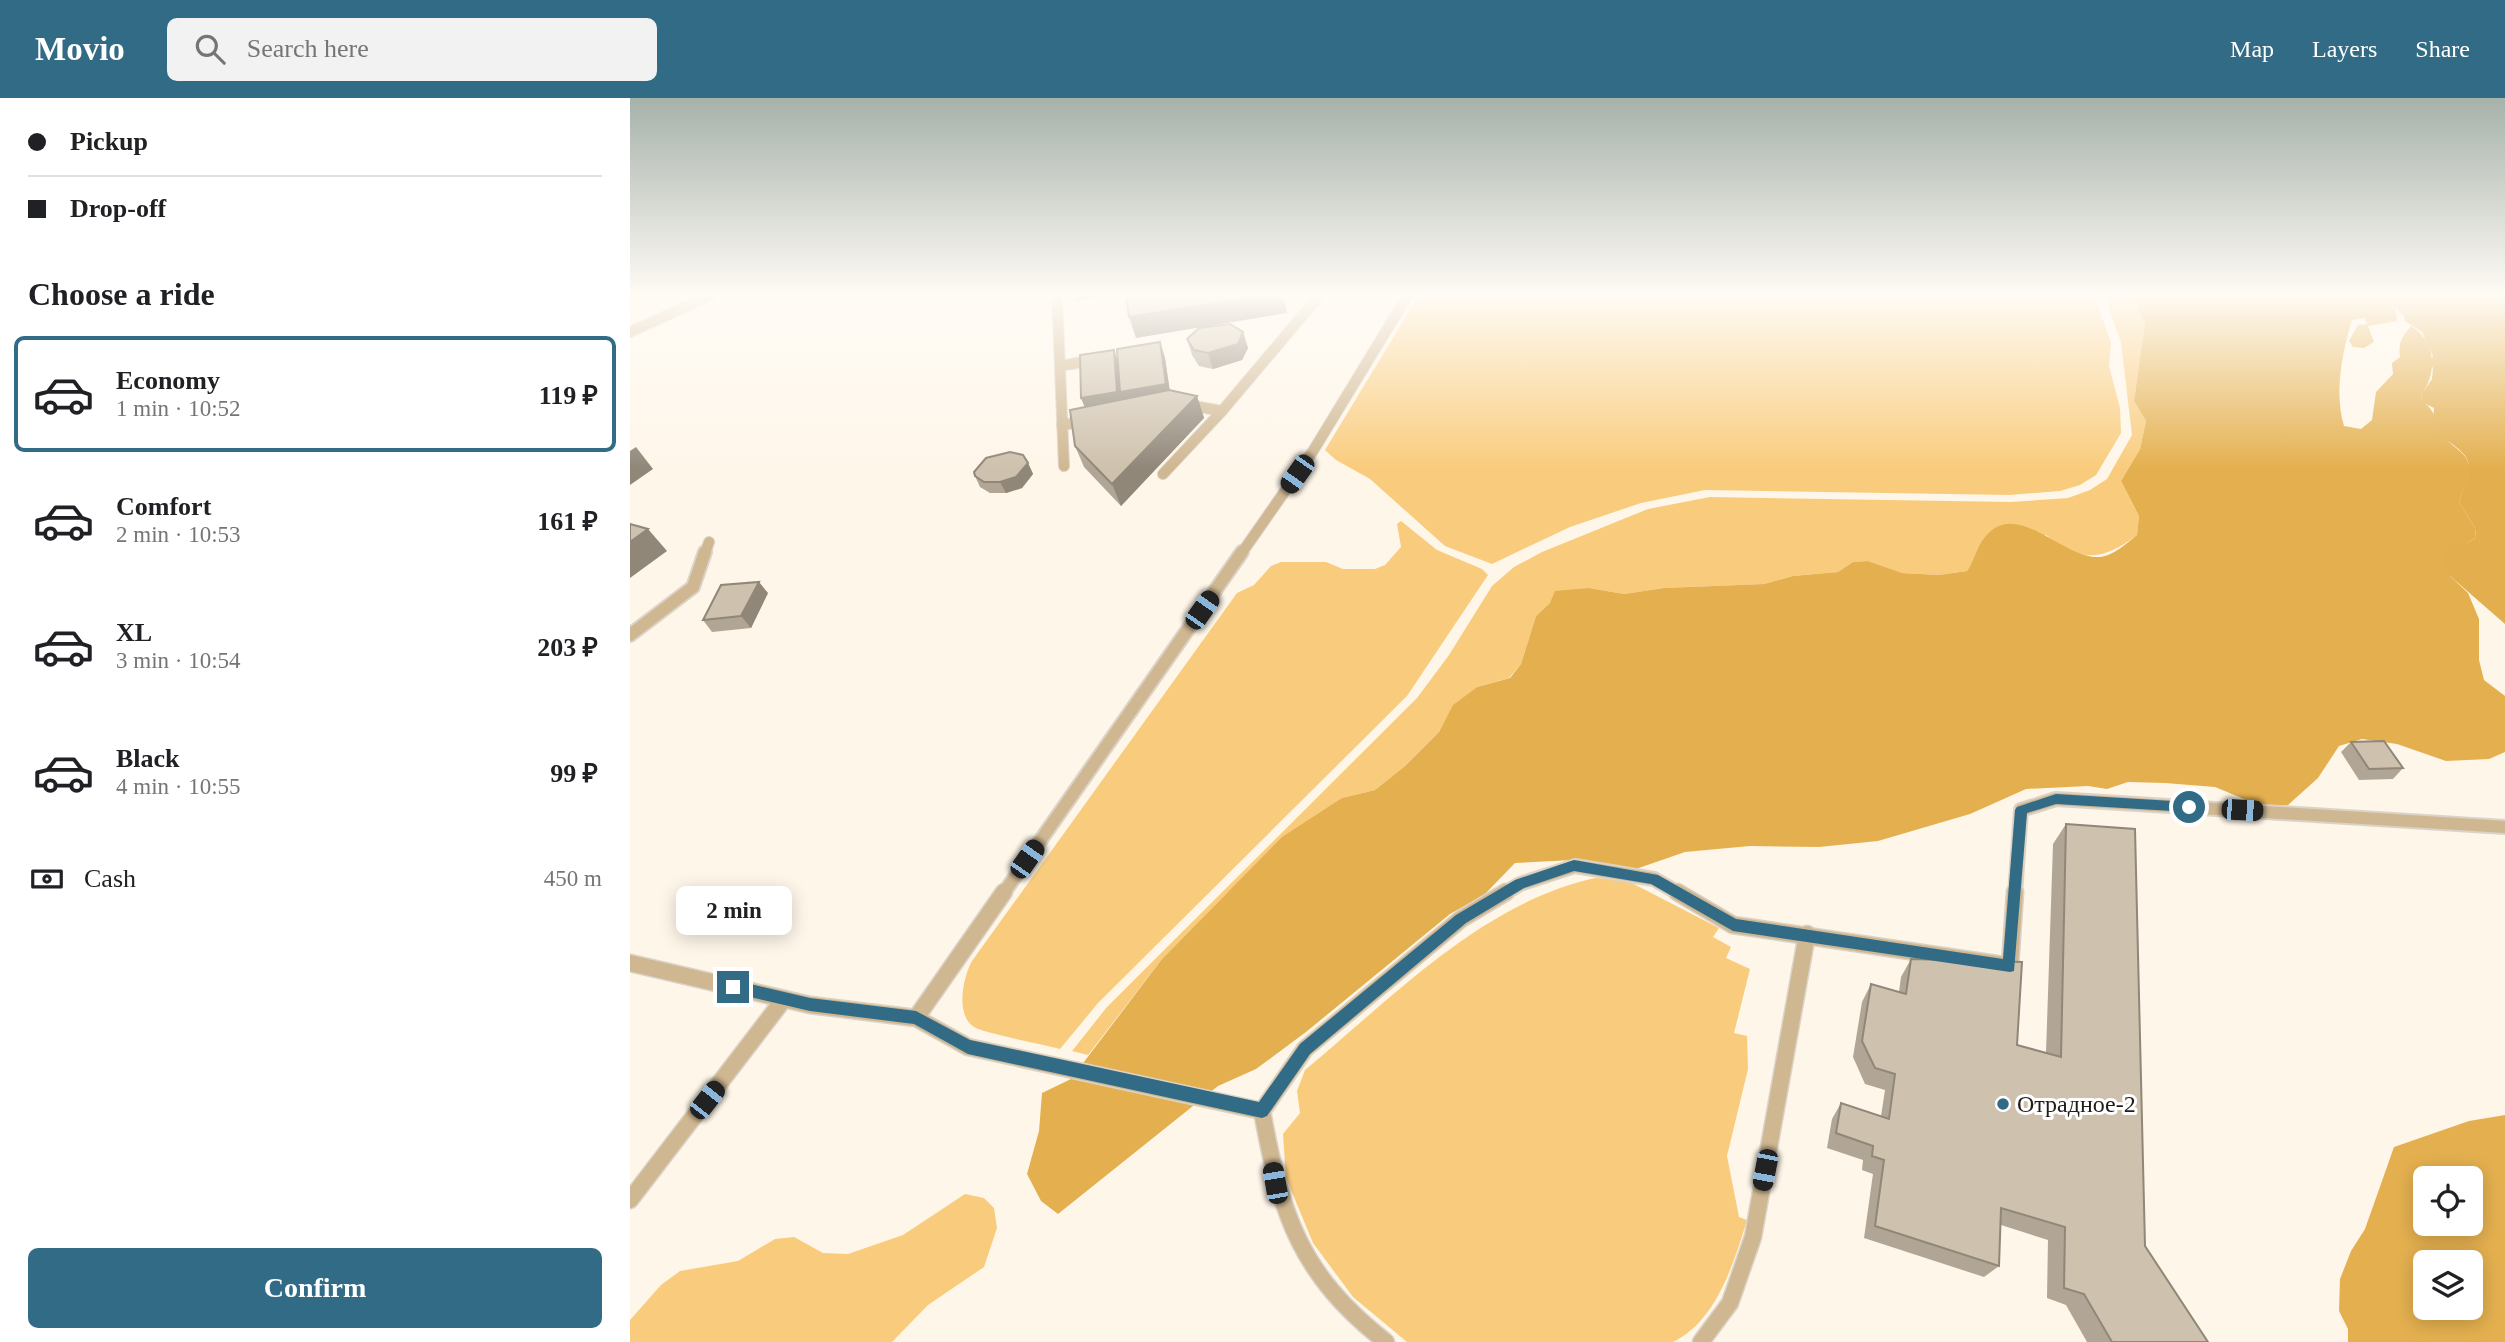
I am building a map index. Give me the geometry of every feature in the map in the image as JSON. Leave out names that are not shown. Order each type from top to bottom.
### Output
[{"type":"lane","points":[[1059,353],[1064,466]]},
{"type":"lane","points":[[1163,474],[1271,353]]},
{"type":"lane","points":[[916,1018],[1313,451],[1373,353]]},
{"type":"lane","points":[[1060,366],[1111,357]]},
{"type":"lane","points":[[1172,406],[1185,403],[1222,411]]},
{"type":"lane","points":[[1062,425],[1103,418]]},
{"type":"lane","points":[[630,635],[693,587],[709,542]]},
{"type":"lane","points":[[1386,1342],[1341,1305],[1300,1250],[1275,1183],[1262,1111],[1305,1049],[1461,919],[1520,884],[1574,866],[1654,879],[1733,925],[2010,966],[2021,810],[2056,799],[2505,827]]},
{"type":"lane","points":[[1701,1342],[1730,1303],[1753,1237],[1807,934]]},
{"type":"lane","points":[[630,963],[785,999],[916,1018],[968,1047],[1262,1111]]},
{"type":"lane","points":[[630,1200],[785,999]]},
{"type":"shaded area","points":[[1384,353],[2110,353],[2109,366],[2120,408],[2121,433],[2096,475],[2080,485],[2060,491],[2009,495],[1705,490],[1641,503],[1570,527],[1492,564],[1445,546],[1370,479],[1336,460],[1325,450]]},
{"type":"shaded area","points":[[2122,353],[2141,353],[2134,401],[2146,421],[2140,449],[2121,481],[2139,516],[2137,535],[2125,544],[2102,554],[2081,554],[2058,544],[2046,535],[1984,538],[1967,571],[1939,575],[1901,573],[1868,561],[1853,562],[1838,572],[1793,576],[1764,584],[1664,588],[1624,594],[1589,588],[1550,603],[1536,616],[1521,664],[1509,678],[1477,687],[1454,705],[1439,732],[1405,766],[1375,790],[1342,798],[1227,893],[1162,959],[1088,1055],[1072,1051],[1107,1007],[1417,698],[1449,655],[1492,586],[1514,567],[1542,552],[1648,509],[1710,497],[2011,502],[2068,498],[2090,490],[2107,479],[2132,435]]},
{"type":"shaded area","points":[[2141,353],[2343,353],[2339,387],[2341,414],[2344,426],[2361,429],[2372,420],[2376,392],[2393,374],[2392,363],[2400,357],[2400,353],[2431,353],[2432,367],[2421,395],[2422,401],[2431,410],[2444,436],[2468,461],[2468,479],[2459,502],[2475,528],[2476,538],[2467,543],[2450,576],[2468,593],[2479,619],[2479,660],[2484,680],[2505,696],[2505,752],[2489,759],[2446,761],[2397,744],[2362,739],[2339,746],[2318,778],[2288,805],[2266,808],[2215,787],[2165,783],[2128,782],[2107,789],[2088,786],[2026,789],[1970,814],[1878,841],[1819,847],[1750,846],[1685,852],[1633,870],[1573,860],[1515,863],[1484,895],[1450,914],[1306,1032],[1256,1069],[1218,1086],[1058,1214],[1041,1201],[1027,1174],[1039,1131],[1042,1093],[1071,1079],[1162,959],[1282,837],[1342,798],[1375,790],[1405,766],[1439,732],[1453,705],[1477,687],[1510,678],[1521,664],[1536,616],[1550,603],[1555,591],[1589,588],[1624,594],[1664,588],[1764,584],[1793,576],[1838,572],[1853,562],[1868,561],[1902,573],[1939,575],[1967,571],[1985,537],[1998,526],[2011,524],[2041,533],[2071,550],[2086,555],[2105,556],[2115,552],[2137,535],[2139,516],[2121,481],[2140,449],[2146,421],[2134,401]]},
{"type":"shaded area","points":[[2432,353],[2505,353],[2505,624],[2450,576],[2441,560],[2453,543],[2467,543],[2476,538],[2475,528],[2459,502],[2468,478],[2468,462],[2460,450],[2436,430],[2433,421],[2434,408],[2422,402],[2421,395],[2432,379],[2433,368],[2429,363]]},
{"type":"shaded area","points":[[1401,521],[1437,550],[1482,569],[1488,575],[1407,696],[1098,1003],[1060,1049],[974,1027],[964,1014],[962,996],[972,961],[1237,593],[1254,585],[1271,566],[1281,562],[1326,562],[1343,569],[1375,569],[1385,565],[1401,547],[1397,524]]},
{"type":"shaded area","points":[[1595,878],[1626,880],[1719,928],[1713,937],[1731,947],[1726,958],[1750,969],[1734,1033],[1747,1036],[1748,1069],[1727,1156],[1739,1217],[1747,1220],[1729,1272],[1722,1289],[1701,1320],[1673,1342],[1407,1342],[1353,1297],[1313,1243],[1286,1178],[1283,1134],[1300,1113],[1297,1091],[1305,1070],[1405,984],[1477,931],[1514,908],[1554,890]]},
{"type":"shaded area","points":[[2505,1115],[2505,1342],[2348,1342],[2348,1329],[2339,1311],[2340,1279],[2351,1251],[2365,1229],[2394,1147],[2469,1121]]},
{"type":"shaded area","points":[[965,1194],[984,1198],[994,1208],[997,1228],[984,1267],[928,1305],[892,1342],[630,1342],[630,1320],[661,1285],[680,1271],[738,1261],[775,1239],[794,1237],[823,1253],[848,1254],[903,1235]]},
{"type":"building","points":[[1114,353],[1117,392],[1081,398],[1080,355]]},
{"type":"building","points":[[1117,353],[1162,353],[1166,384],[1120,392]]},
{"type":"building","points":[[1169,390],[1197,396],[1112,484],[1075,446],[1070,410]]},
{"type":"building","points":[[1010,452],[1023,455],[1028,463],[1016,477],[1000,482],[984,482],[975,476],[974,472],[986,458]]},
{"type":"building","points":[[630,524],[648,529],[630,542]]},
{"type":"building","points":[[759,582],[741,616],[703,620],[721,585]]},
{"type":"building","points":[[2384,741],[2403,768],[2369,769],[2351,742]]},
{"type":"building","name":"Отрадное-2","points":[[2066,824],[2135,829],[2145,1246],[2208,1342],[2112,1342],[2084,1294],[2064,1288],[2065,1227],[2001,1208],[1999,1266],[1875,1226],[1884,1160],[1872,1156],[1873,1146],[1836,1133],[1841,1103],[1889,1119],[1895,1074],[1875,1068],[1862,1041],[1871,984],[1906,994],[1911,959],[2022,962],[2017,1045],[2061,1057]]},
{"type":"place","name":"Отрадное-2","points":[[2003,1104]]},
{"type":"route","points":[[733,987],[810,1005],[916,1018],[968,1047],[1262,1111],[1305,1049],[1461,919],[1520,884],[1574,866],[1654,879],[1733,925],[2010,966],[2021,810],[2056,799],[2189,807]]}]
